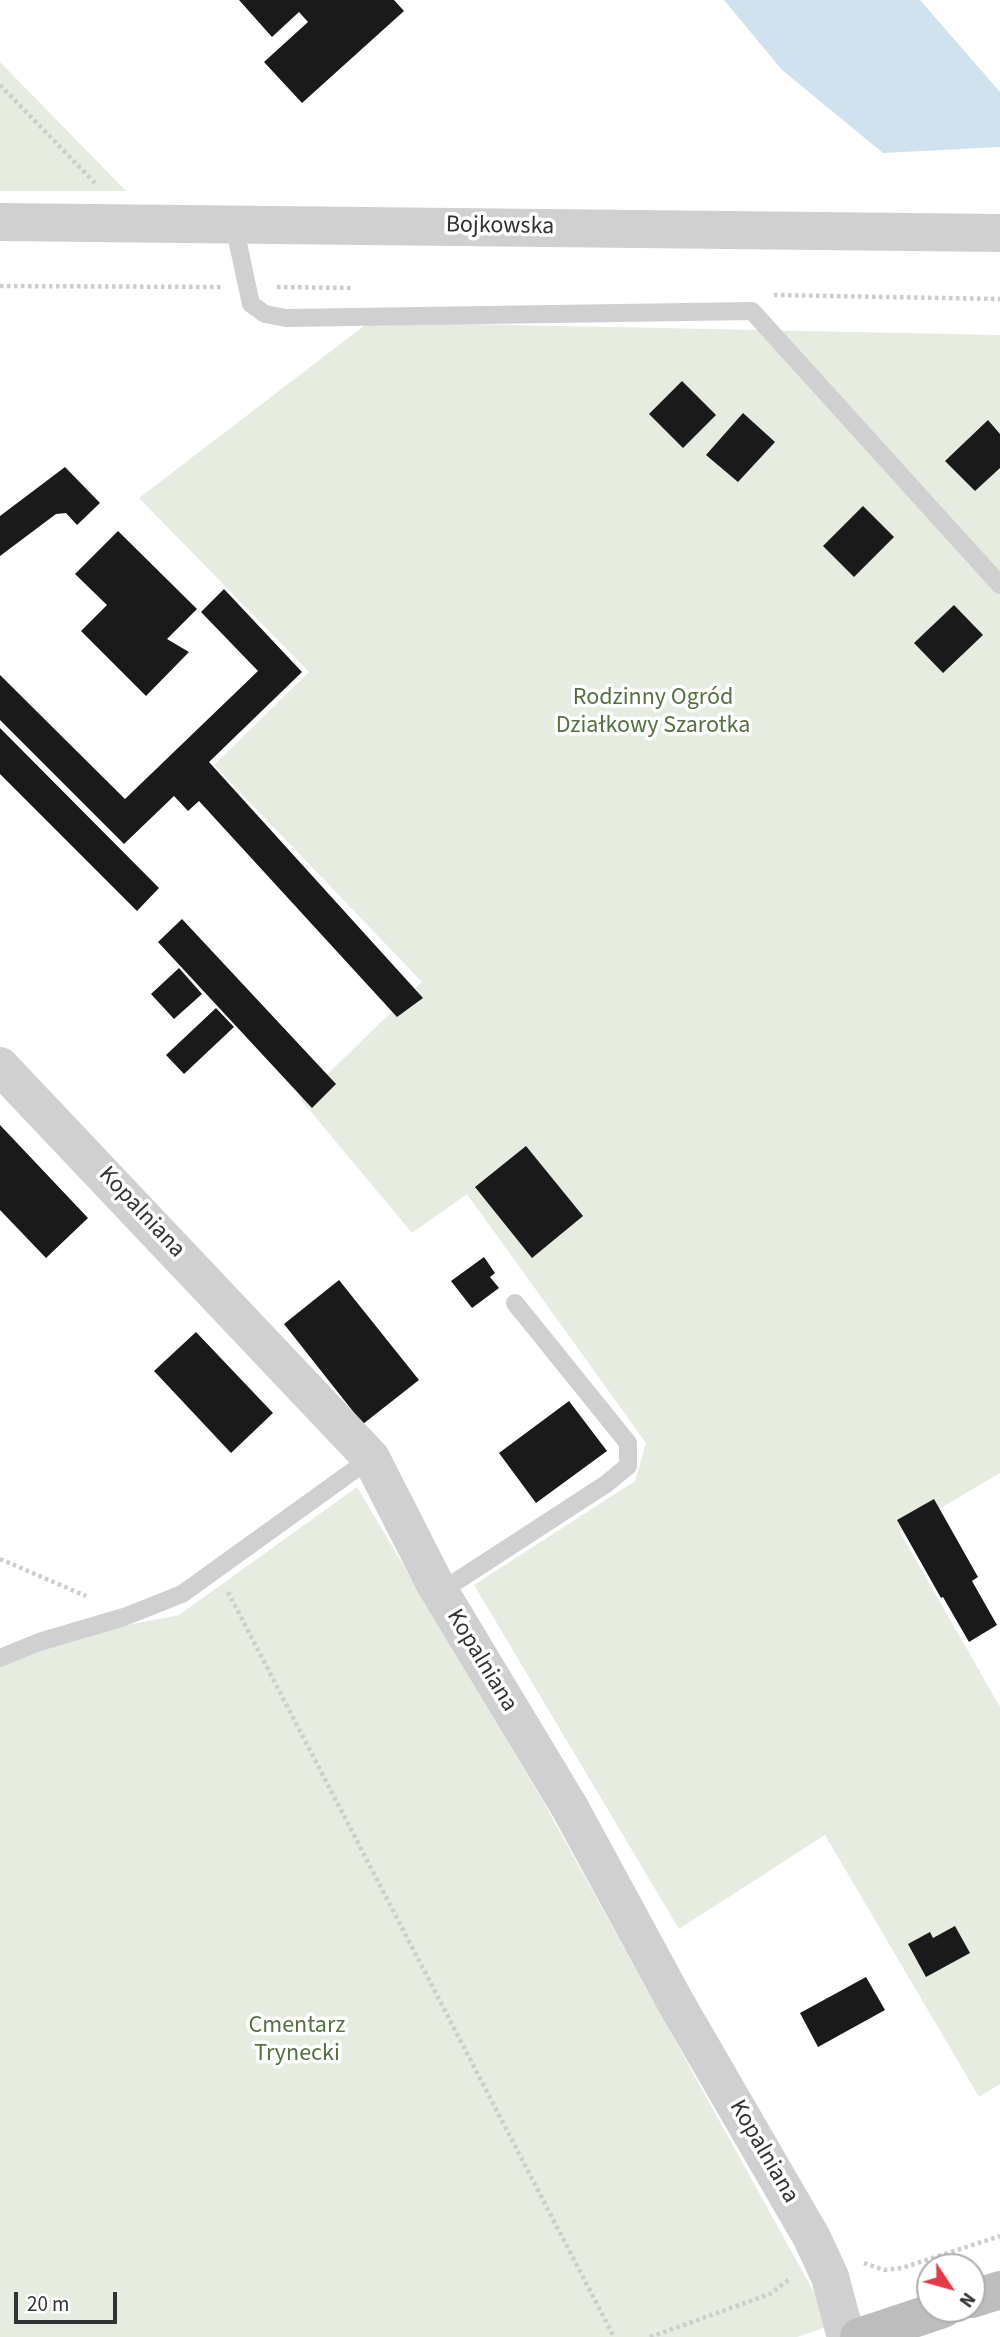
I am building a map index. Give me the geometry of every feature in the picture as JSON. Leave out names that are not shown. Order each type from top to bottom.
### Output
[{"type":"main road","points":[[859,2337],[916,2318]]},
{"type":"street","name":"Bojkowska","points":[[0,222],[1000,233]]},
{"type":"street","name":"Kopalniana","points":[[0,1066],[371,1458],[440,1592],[570,1808],[677,2005],[812,2238],[830,2277],[846,2337]]},
{"type":"lane","points":[[234,225],[251,304],[265,314],[286,318],[752,312],[1000,585]]},
{"type":"lane","points":[[440,1592],[606,1484],[628,1466],[628,1443],[515,1303]]},
{"type":"lane","points":[[0,1658],[39,1642],[124,1617],[182,1594],[371,1458]]},
{"type":"path","points":[[0,85],[134,223]]},
{"type":"path","points":[[0,1559],[86,1596]]},
{"type":"path","points":[[216,1570],[614,2337]]},
{"type":"path","points":[[860,2261],[884,2270],[902,2269],[1000,2236]]},
{"type":"path","points":[[650,2337],[769,2294],[799,2271]]},
{"type":"green space","points":[[0,62],[126,191],[0,191]]},
{"type":"green space","name":"Rodzinny Ogród Działkowy Szarotka","points":[[369,322],[1000,335],[1000,1473],[900,1532],[1000,1707],[1000,2084],[979,2097],[825,1835],[679,1929],[474,1585],[635,1481],[646,1443],[467,1194],[412,1233],[301,1100],[422,982],[214,765],[309,672],[139,498]]},
{"type":"green space","name":"Cmentarz Trynecki","points":[[357,1487],[544,1803],[832,2325],[797,2337],[0,2337],[0,1658],[39,1642],[179,1615]]},
{"type":"water","points":[[724,0],[920,0],[1000,92],[1000,147],[883,153],[782,70]]},
{"type":"building","points":[[239,0],[394,0],[404,11],[302,103],[264,62],[308,22],[299,12],[272,37]]},
{"type":"building","points":[[682,381],[716,415],[683,448],[649,414]]},
{"type":"building","points":[[743,413],[775,442],[738,482],[706,455]]},
{"type":"building","points":[[988,420],[1000,434],[1000,468],[975,491],[945,461]]},
{"type":"building","points":[[65,467],[100,503],[77,525],[66,513],[56,514],[0,556],[0,516]]},
{"type":"building","points":[[863,506],[894,537],[854,577],[823,546]]},
{"type":"building","points":[[118,531],[197,609],[167,639],[189,652],[146,696],[81,631],[107,605],[75,574]]},
{"type":"building","points":[[224,589],[302,672],[209,762],[423,998],[397,1017],[199,801],[188,811],[174,796],[124,844],[0,720],[0,675],[125,799],[258,671],[201,612]]},
{"type":"building","points":[[954,605],[983,635],[943,673],[914,643]]},
{"type":"building","points":[[0,728],[159,888],[137,911],[0,774]]},
{"type":"building","points":[[182,919],[336,1084],[312,1108],[158,942]]},
{"type":"building","points":[[179,968],[202,994],[174,1019],[151,994]]},
{"type":"building","points":[[216,1008],[234,1027],[184,1074],[166,1055]]},
{"type":"building","points":[[0,1125],[88,1218],[46,1258],[0,1210]]},
{"type":"building","points":[[526,1146],[583,1216],[532,1258],[475,1187]]},
{"type":"building","points":[[484,1257],[495,1273],[490,1277],[499,1288],[472,1308],[451,1281]]},
{"type":"building","points":[[339,1280],[419,1380],[363,1424],[284,1324]]},
{"type":"building","points":[[196,1332],[273,1413],[231,1453],[154,1371]]},
{"type":"building","points":[[569,1401],[607,1451],[536,1503],[499,1453]]},
{"type":"building","points":[[934,1499],[978,1577],[972,1581],[997,1625],[969,1642],[897,1520]]},
{"type":"building","points":[[955,1926],[970,1953],[926,1977],[908,1944],[930,1932],[933,1938]]},
{"type":"building","points":[[866,1977],[885,2010],[818,2047],[800,2013]]}]
